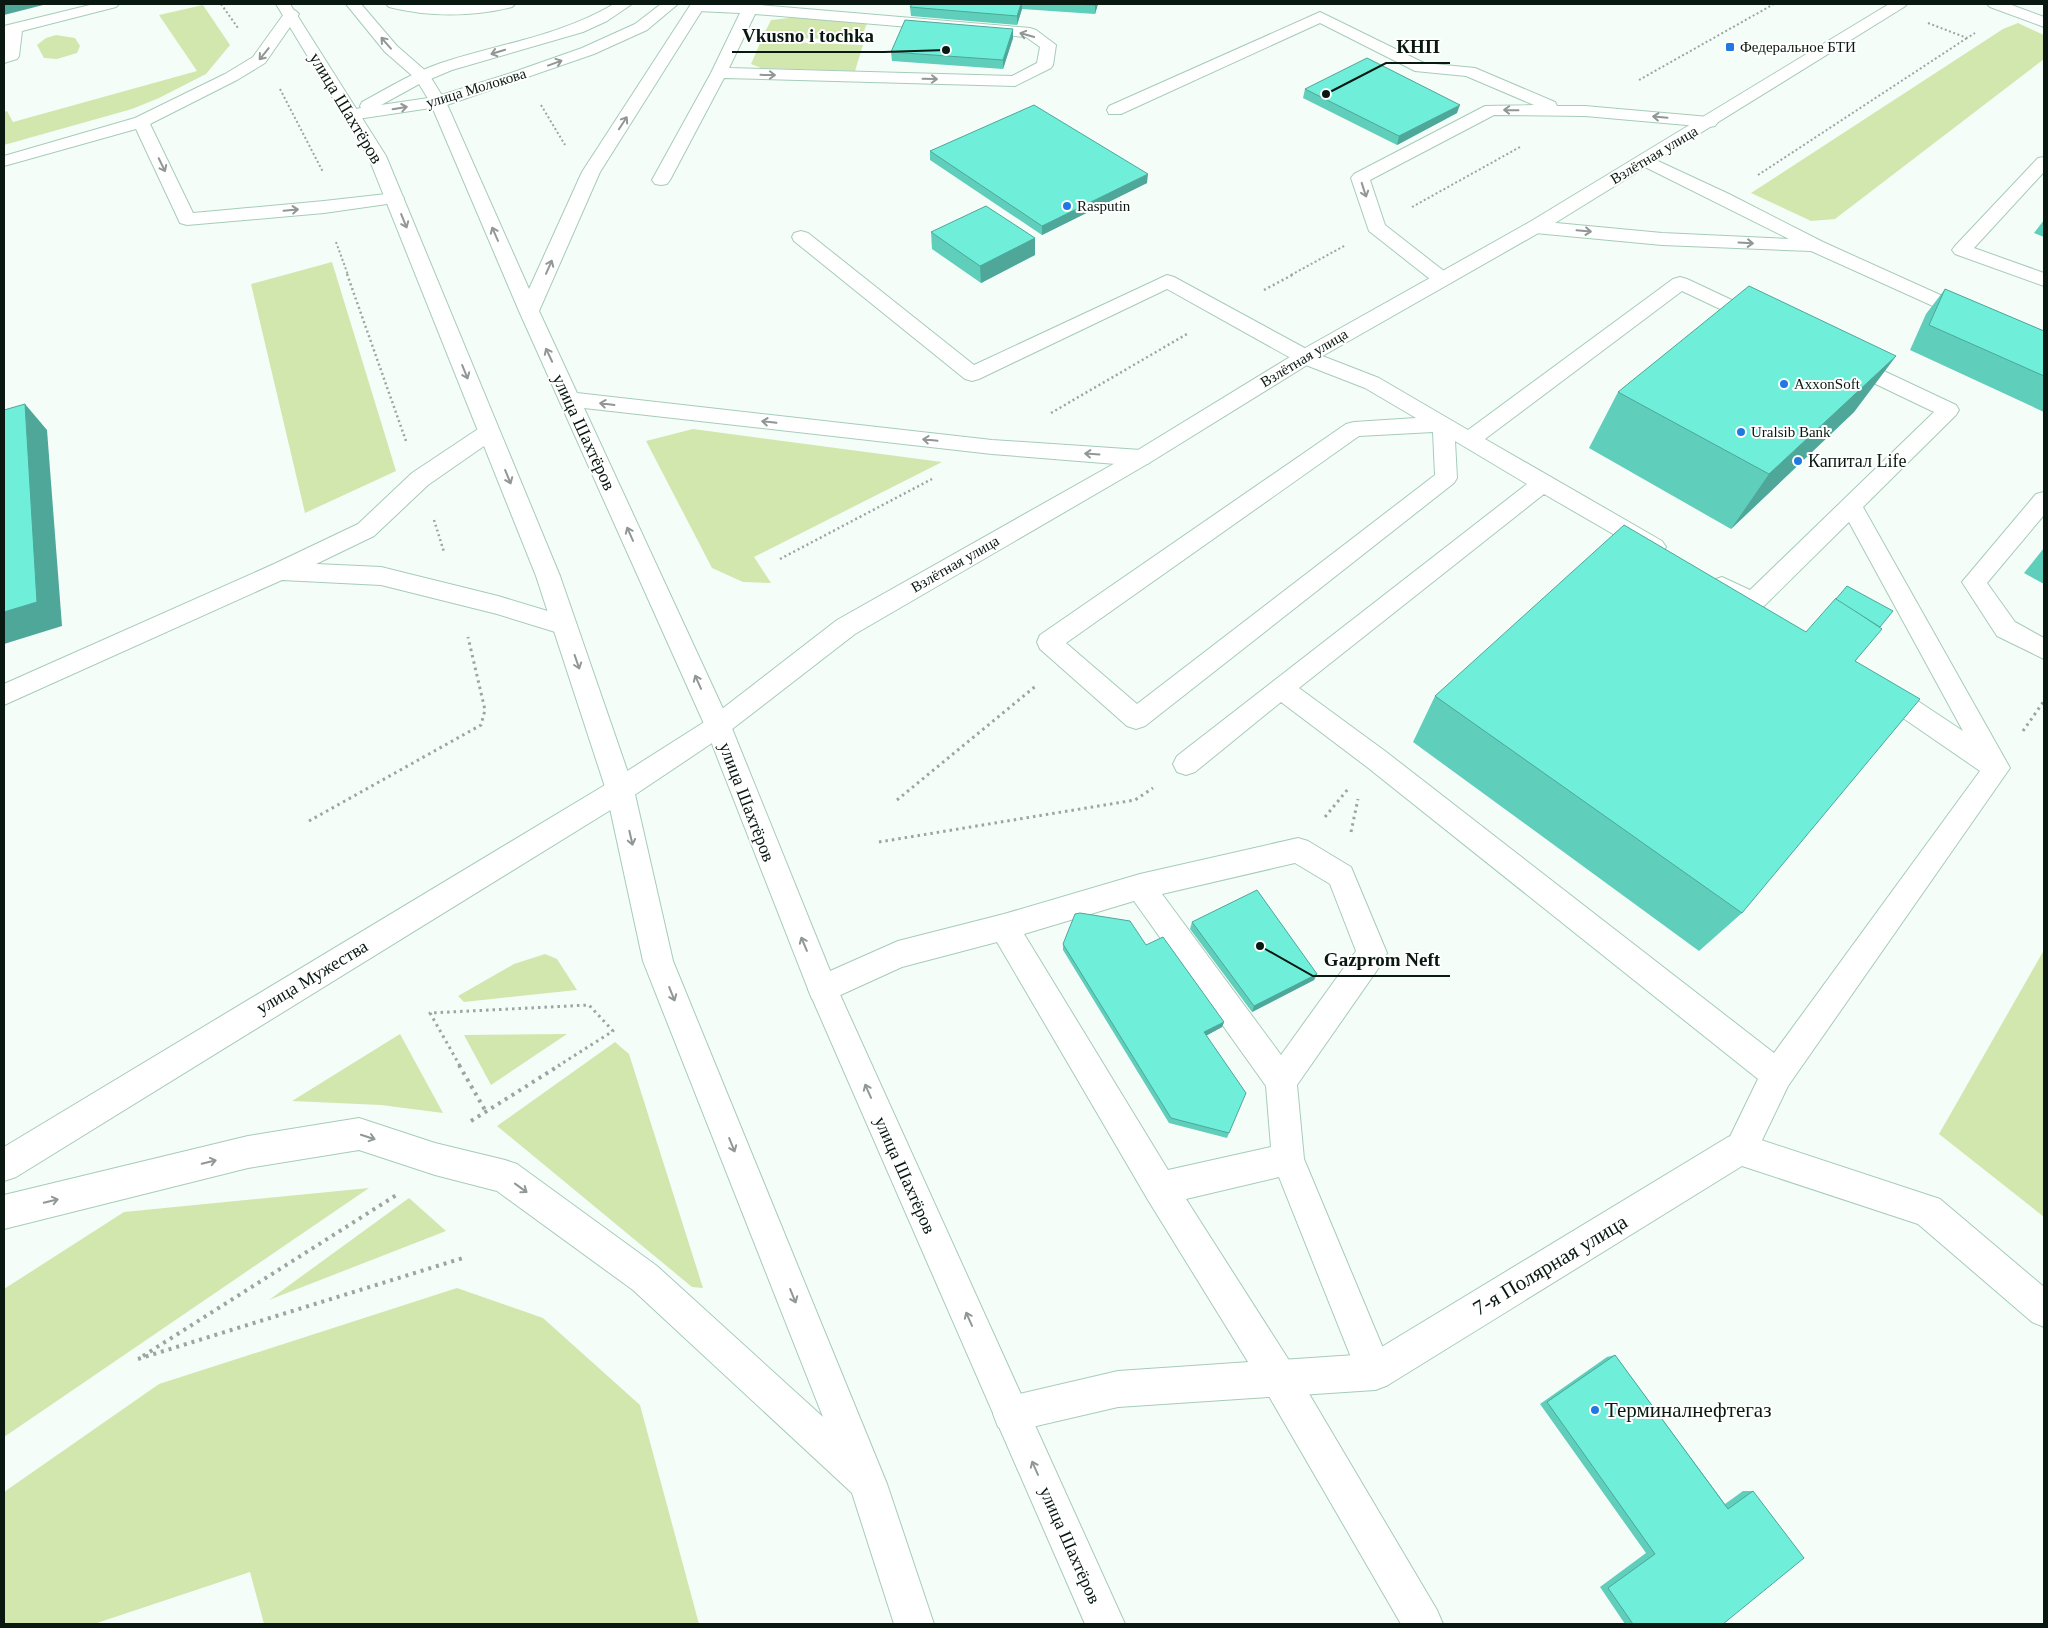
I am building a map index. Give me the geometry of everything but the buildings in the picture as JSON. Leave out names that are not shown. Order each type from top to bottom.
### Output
[{"type":"main road","points":[[4,58],[11,56],[9,30],[75,8],[111,4]]},
{"type":"main road","name":"улица Шахтёров","points":[[353,4],[392,48],[422,76],[438,102],[529,311],[718,726],[823,989],[1105,1624]]},
{"type":"main road","points":[[394,4],[444,9],[491,7],[507,4]]},
{"type":"main road","name":"улица Молокова","points":[[352,116],[422,76],[568,31],[624,4]]},
{"type":"main road","name":"улица Молокова","points":[[352,116],[438,102],[518,76],[588,51],[641,27],[670,4]]},
{"type":"main road","name":"Взлётная улица","points":[[620,790],[718,726],[846,626],[1140,458],[1305,357],[1535,227],[1899,4]]},
{"type":"main road","points":[[1995,4],[2044,22]]},
{"type":"main road","points":[[529,311],[591,172],[698,5],[752,6],[1030,33],[1048,45],[1045,65],[1014,81],[719,73]]},
{"type":"main road","points":[[661,180],[719,73],[752,6]]},
{"type":"main road","points":[[4,162],[141,122],[231,77],[259,60],[287,9]]},
{"type":"main road","name":"улица Шахтёров","points":[[287,9],[377,156],[548,576],[620,790],[658,962],[868,1484],[914,1624]]},
{"type":"main road","points":[[1115,110],[1320,17],[1422,68],[1469,71],[1560,111]]},
{"type":"main road","points":[[1442,279],[1376,227],[1360,178],[1491,110],[1585,111],[1709,122]]},
{"type":"main road","points":[[141,122],[187,218],[324,208],[395,198]]},
{"type":"main road","points":[[1645,160],[1724,198],[1816,246],[1992,325]]},
{"type":"main road","points":[[2044,162],[1962,250],[2044,280]]},
{"type":"main road","points":[[1535,227],[1662,239],[1816,246]]},
{"type":"main road","points":[[801,237],[972,374],[1167,281],[1305,357],[1372,383],[1668,555]]},
{"type":"main road","points":[[1469,440],[1680,283],[1778,330]]},
{"type":"main road","points":[[1702,574],[1760,609],[1851,505],[1948,410],[1823,351]]},
{"type":"main road","points":[[569,399],[992,447],[1140,458]]},
{"type":"main road","points":[[1443,424],[1446,478],[1136,719],[1049,642],[1354,429],[1443,424]]},
{"type":"main road","points":[[4,695],[366,530],[420,479],[489,432]]},
{"type":"main road","points":[[1186,764],[1543,483]]},
{"type":"main road","points":[[2044,500],[1974,582],[2006,629],[2044,650]]},
{"type":"main road","points":[[1851,505],[1997,768]]},
{"type":"main road","points":[[279,571],[381,576],[498,606],[566,626]]},
{"type":"main road","points":[[1858,675],[1997,768]]},
{"type":"main road","points":[[1282,688],[1370,764],[1777,1075]]},
{"type":"main road","points":[[1997,768],[1777,1075],[1740,1149],[1928,1211],[2044,1310]]},
{"type":"main road","name":"улица Мужества","points":[[4,1165],[620,790]]},
{"type":"main road","points":[[823,989],[898,955],[1004,927],[1140,887],[1298,850],[1341,876],[1372,953],[1282,1081]]},
{"type":"main road","points":[[1140,887],[1282,1081],[1288,1159],[1375,1372]]},
{"type":"main road","points":[[1004,927],[1160,1188],[1279,1378],[1423,1624]]},
{"type":"main road","points":[[4,1212],[248,1152],[359,1134],[435,1158],[505,1176],[645,1278],[868,1484]]},
{"type":"main road","name":"7-я Полярная улица","points":[[1011,1414],[1118,1389],[1375,1372],[1740,1149]]},
{"type":"main road","points":[[1160,1188],[1288,1159]]},
{"type":"path","points":[[222,4],[259,60],[275,79],[329,183],[324,208],[420,479],[459,596],[485,710],[481,725],[309,820]]},
{"type":"path","points":[[1585,111],[1774,4]]},
{"type":"path","points":[[1724,198],[1967,38]]},
{"type":"path","points":[[539,103],[568,151]]},
{"type":"path","points":[[780,559],[992,447],[1226,312],[1524,145]]},
{"type":"path","points":[[897,800],[1068,659]]},
{"type":"path","points":[[2032,718],[2044,701]]},
{"type":"path","points":[[879,842],[1135,800],[1186,764]]},
{"type":"path","points":[[1298,850],[1370,764]]},
{"type":"path","points":[[1341,876],[1370,764]]},
{"type":"path","points":[[466,1125],[485,1110],[613,1032],[589,1005],[430,1013],[485,1110]]},
{"type":"path","points":[[404,1190],[138,1359],[464,1258]]},
{"type":"green space","points":[[203,5],[230,45],[206,74],[159,98],[132,109],[4,145],[4,112],[7,111],[13,122],[197,71],[159,15]]},
{"type":"green space","points":[[798,17],[868,21],[860,41],[763,36],[771,20]]},
{"type":"green space","points":[[2018,23],[2044,35],[2044,59],[1835,219],[1811,221],[1751,193],[2003,29]]},
{"type":"green space","points":[[56,35],[75,38],[80,46],[77,53],[57,59],[44,58],[37,45],[46,38]]},
{"type":"green space","points":[[761,41],[863,45],[855,71],[761,68],[751,64]]},
{"type":"green space","points":[[332,262],[396,471],[305,513],[251,284]]},
{"type":"green space","points":[[693,429],[942,462],[754,557],[771,583],[743,582],[712,568],[646,441]]},
{"type":"green space","points":[[2044,950],[2044,1217],[1939,1134]]},
{"type":"green space","points":[[545,954],[557,959],[577,990],[464,1002],[458,996],[514,964]]},
{"type":"green space","points":[[400,1034],[443,1113],[381,1105],[292,1101]]},
{"type":"green space","points":[[567,1034],[491,1085],[464,1035]]},
{"type":"green space","points":[[615,1042],[629,1054],[703,1288],[692,1287],[497,1126]]},
{"type":"green space","points":[[369,1188],[4,1437],[4,1289],[124,1212]]},
{"type":"green space","points":[[409,1198],[446,1231],[269,1300]]},
{"type":"green space","points":[[457,1288],[543,1318],[640,1405],[699,1624],[264,1624],[250,1572],[94,1624],[4,1624],[4,1492],[159,1384]]},
{"type":"place","name":"Федеральное БТИ","points":[[1730,47]]},
{"type":"place","name":"Vkusno i tochka","points":[[946,50]]},
{"type":"place","name":"КНП","points":[[1326,94]]},
{"type":"place","name":"Rasputin","points":[[1067,206]]},
{"type":"place","name":"AxxonSoft","points":[[1784,384]]},
{"type":"place","name":"Uralsib Bank","points":[[1741,432]]},
{"type":"place","name":"Капитал Life","points":[[1798,461]]},
{"type":"place","name":"Gazprom Neft","points":[[1260,946]]},
{"type":"place","name":"Терминалнефтегаз","points":[[1595,1410]]}]
